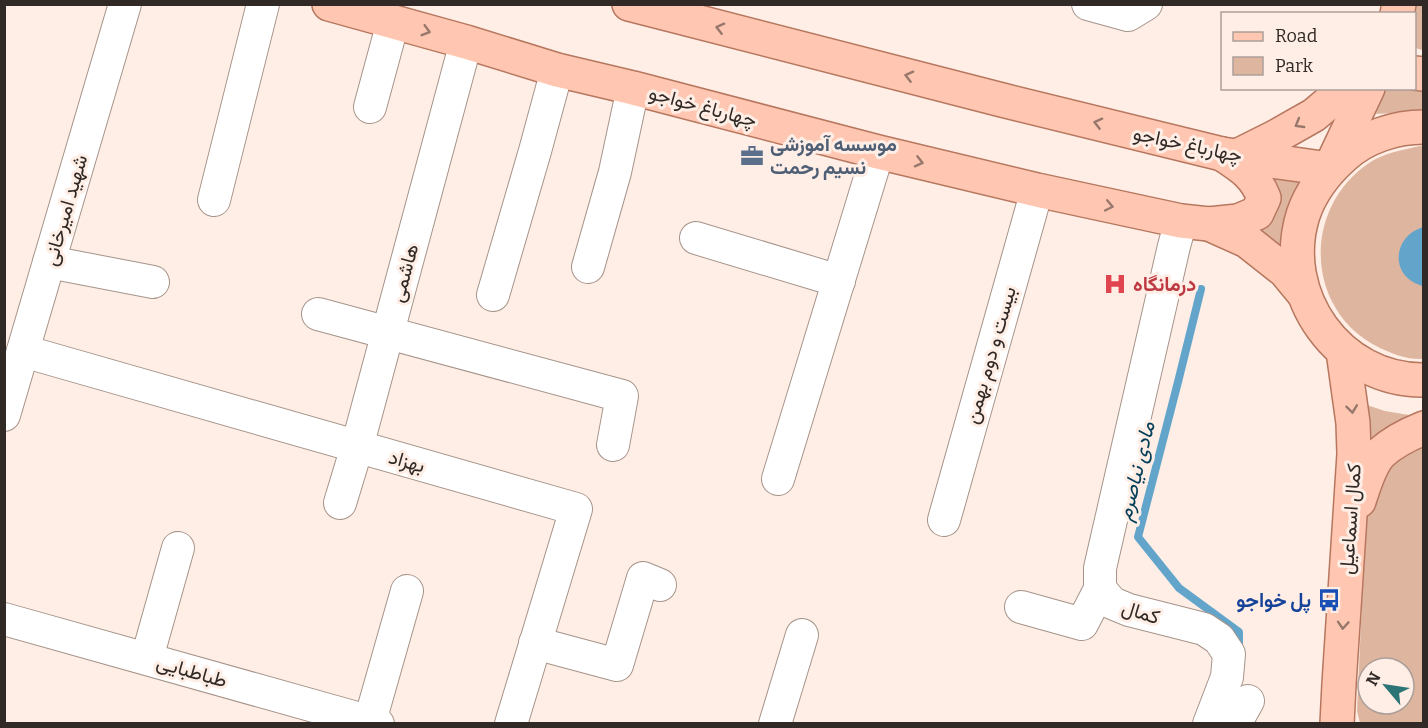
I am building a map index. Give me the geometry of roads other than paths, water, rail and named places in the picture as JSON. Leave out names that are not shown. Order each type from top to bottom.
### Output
[{"type":"main road","name":"چهارباغ خواجو","points":[[329,4],[557,70],[878,152],[1037,190],[1195,223],[1247,241],[1285,271],[1304,294]]},
{"type":"main road","name":"چهارباغ خواجو","points":[[629,4],[1002,100],[1229,155],[1329,169]]},
{"type":"main road","points":[[1195,223],[1238,221],[1257,213],[1264,198],[1258,184],[1229,155],[1277,136],[1314,115],[1344,90]]},
{"type":"main road","points":[[1367,90],[1329,169],[1314,191],[1303,215],[1298,241],[1298,268],[1304,294],[1319,325],[1343,351],[1367,366],[1393,376],[1424,380]]},
{"type":"main road","points":[[1329,169],[1353,148],[1381,134],[1411,127],[1424,127]]},
{"type":"main road","name":"کمال اسماعیل","points":[[1337,723],[1354,454],[1353,423],[1343,351]]},
{"type":"main road","points":[[1350,530],[1367,476],[1380,454],[1398,441],[1424,428]]},
{"type":"main road","points":[[1339,684],[1345,723]]},
{"type":"street","name":"شهید امیرخانی","points":[[4,415],[125,4]]},
{"type":"street","points":[[214,200],[263,4]]},
{"type":"street","points":[[1088,4],[1128,15],[1146,4]]},
{"type":"street","points":[[369,107],[393,22]]},
{"type":"street","name":"هاشمی","points":[[340,503],[466,42]]},
{"type":"street","points":[[493,295],[557,70]]},
{"type":"street","points":[[588,267],[615,172],[633,88]]},
{"type":"street","points":[[778,479],[878,152]]},
{"type":"street","name":"بیست و دوم بهمن","points":[[944,520],[1037,190]]},
{"type":"street","name":"کمال","points":[[1195,223],[1174,246],[1100,568],[1100,589],[1113,603],[1129,610],[1204,629],[1220,639],[1229,654],[1227,677],[1209,723]]},
{"type":"street","points":[[696,238],[839,281]]},
{"type":"street","points":[[50,261],[153,282]]},
{"type":"street","points":[[318,314],[622,396],[613,446]]},
{"type":"street","name":"بهزاد","points":[[23,351],[576,509],[511,723]]},
{"type":"street","points":[[147,658],[178,548]]},
{"type":"street","points":[[535,643],[617,665],[643,578],[660,585]]},
{"type":"street","points":[[1021,607],[1082,624],[1100,589]]},
{"type":"street","points":[[374,722],[407,591]]},
{"type":"street","name":"طباطبایی","points":[[4,619],[374,722]]},
{"type":"street","points":[[775,723],[802,635]]},
{"type":"water","points":[[1424,227],[1423,286],[1412,282],[1405,275],[1400,266],[1399,257],[1400,248],[1405,239],[1412,232]]},
{"type":"waterway","name":"مادی نیاصرم","points":[[1201,289],[1138,537],[1179,588],[1239,632],[1239,649]]},
{"type":"place","name":"موسسه آموزشی نسیم رحمت","points":[[752,156]]},
{"type":"place","name":"درمانگاه","points":[[1115,284]]},
{"type":"place","name":"پل خواجو","points":[[1329,600]]}]
